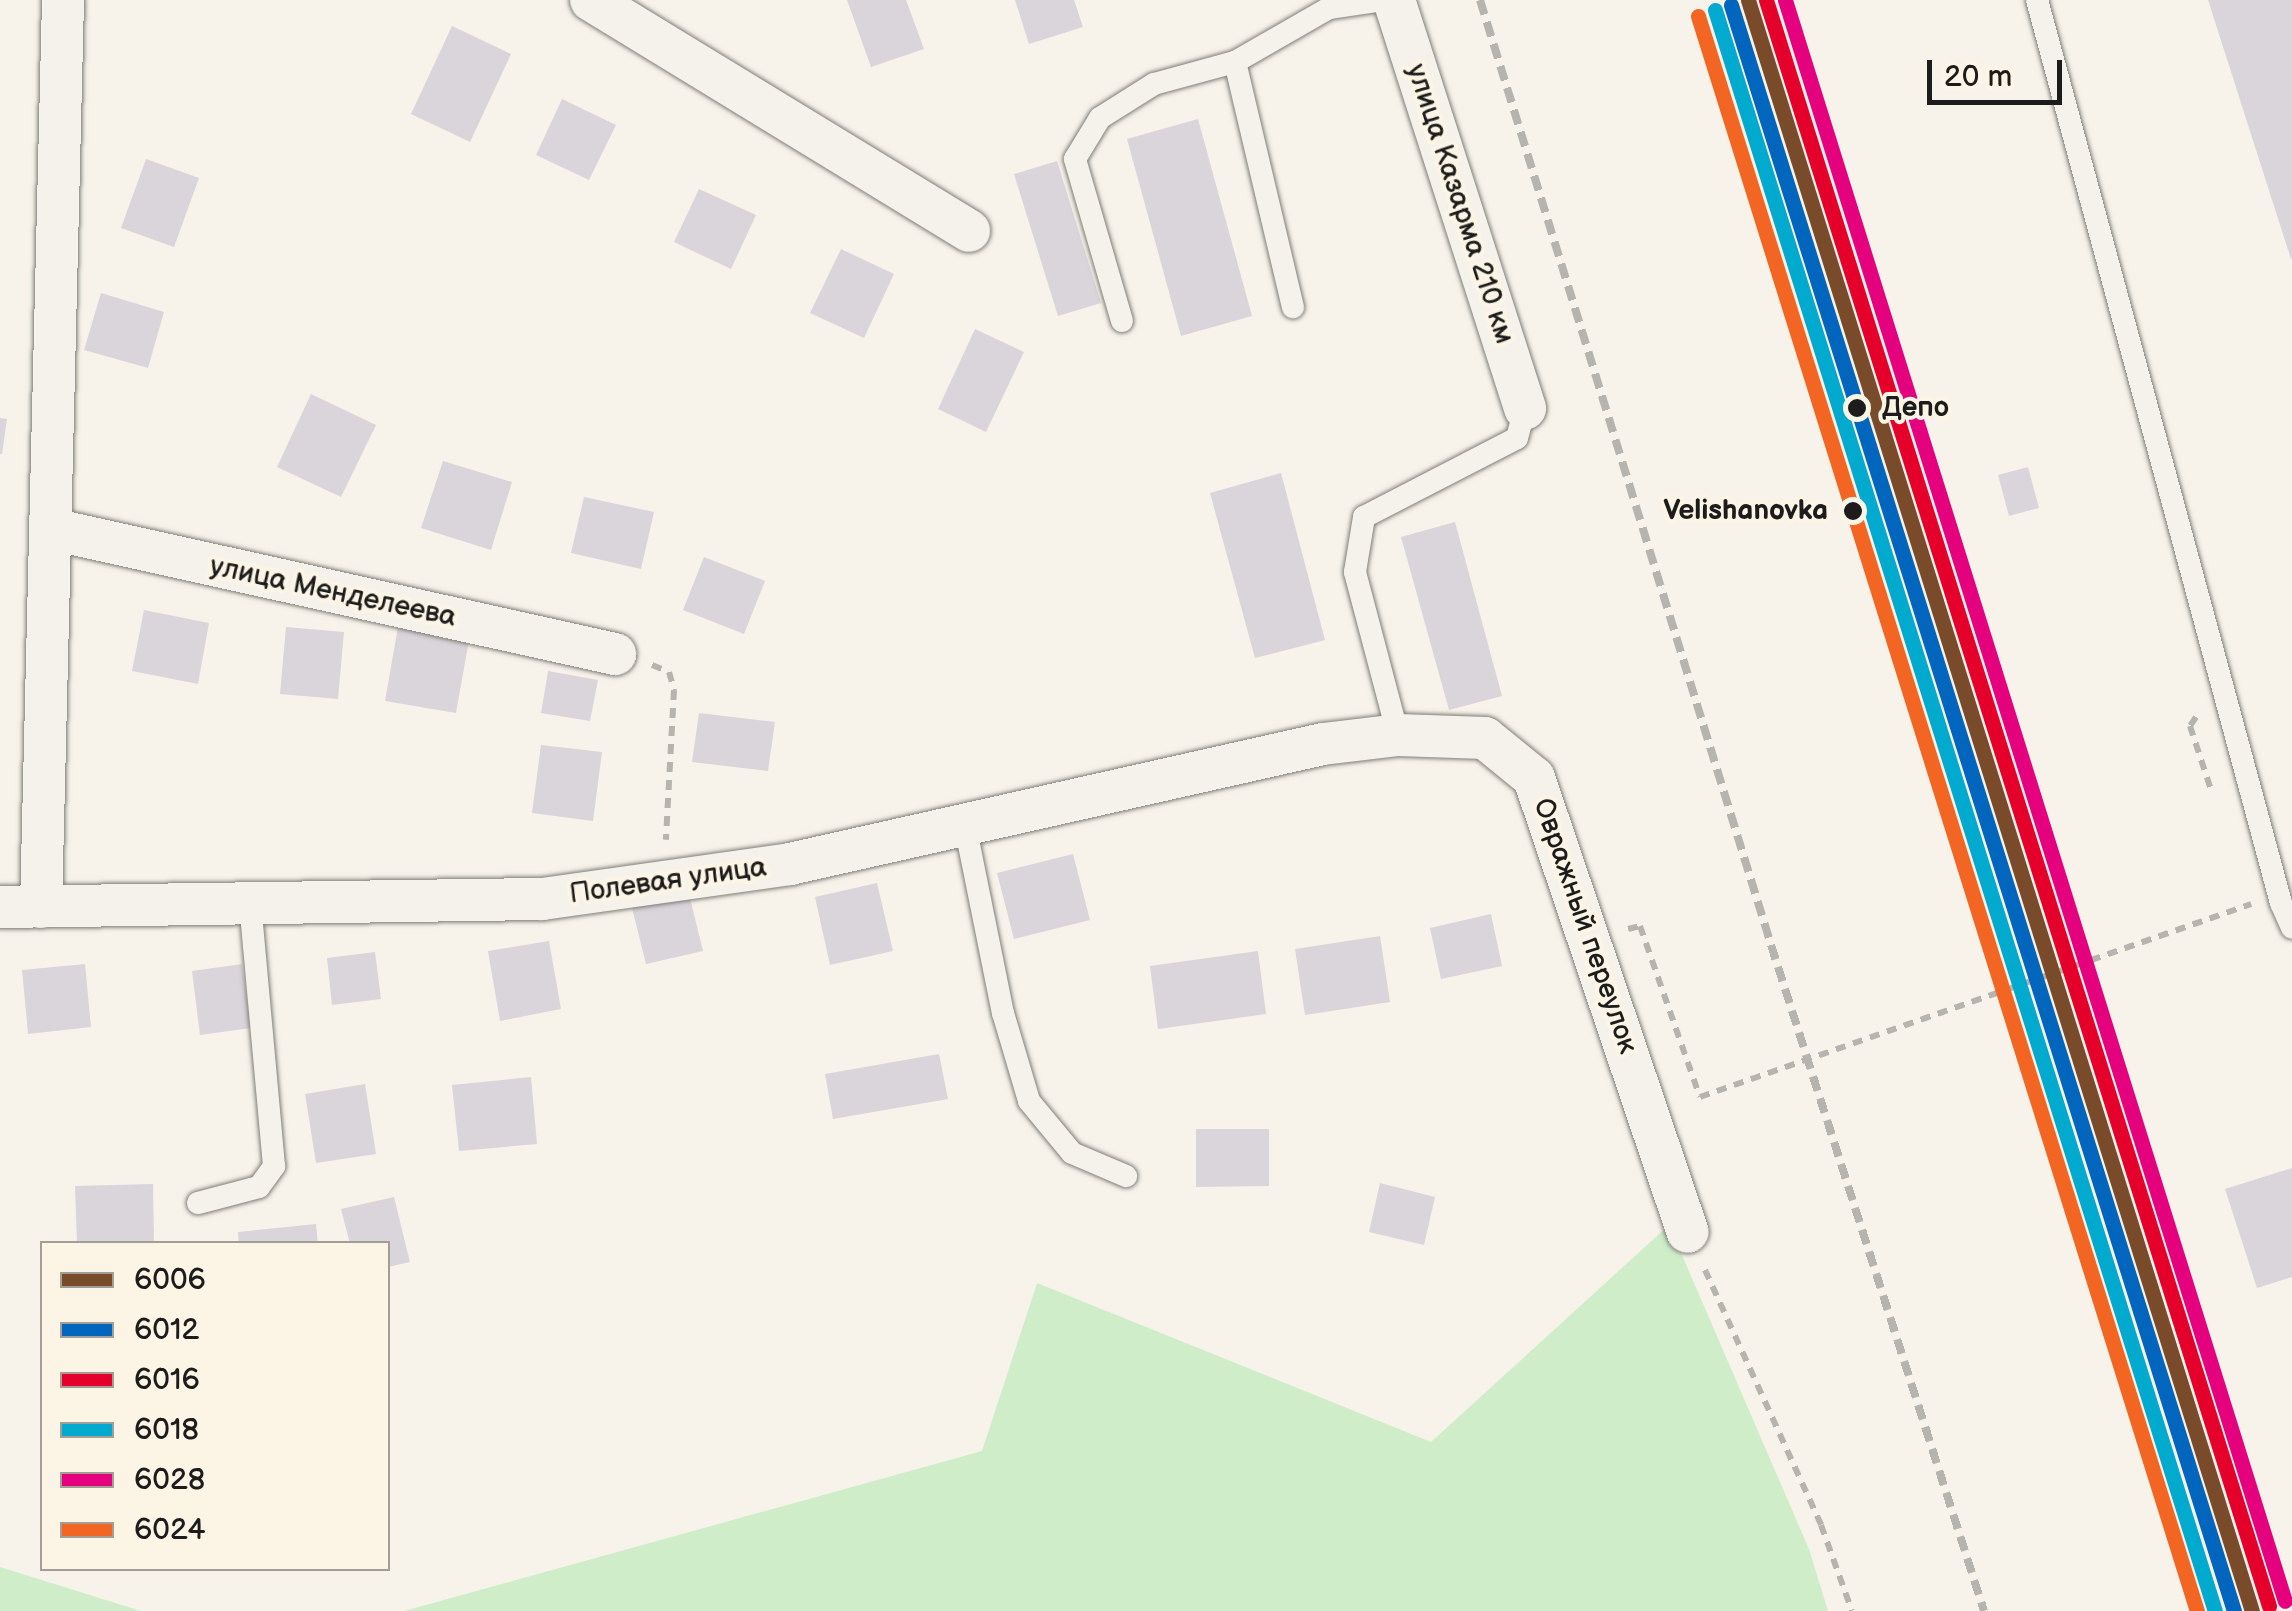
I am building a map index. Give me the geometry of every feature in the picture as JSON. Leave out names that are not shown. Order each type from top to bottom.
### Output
[{"type":"street","points":[[21,907],[50,529],[63,0]]},
{"type":"street","points":[[591,0],[969,231]]},
{"type":"street","name":"улица Казарма 210 км","points":[[1394,0],[1526,408]]},
{"type":"street","name":"улица Менделеева","points":[[50,529],[615,654]]},
{"type":"street","name":"Овражный переулок","points":[[1323,744],[1398,735],[1485,738],[1534,778],[1688,1232]]},
{"type":"street","name":"Полевая улица","points":[[21,907],[542,899],[790,864],[1323,744]]},
{"type":"lane","points":[[1122,321],[1075,159],[1100,118],[1154,84],[1236,62],[1329,8],[1384,0]]},
{"type":"lane","points":[[2037,0],[2281,903],[2292,928]]},
{"type":"lane","points":[[1236,62],[1293,307]]},
{"type":"lane","points":[[1398,735],[1355,572],[1364,517],[1480,461],[1517,438],[1526,408]]},
{"type":"lane","points":[[965,826],[1003,1013],[1029,1101],[1072,1153],[1126,1176]]},
{"type":"lane","points":[[198,1203],[259,1187],[274,1166],[250,904]]},
{"type":"path","points":[[615,654],[669,672],[674,690],[665,881]]},
{"type":"path","points":[[1640,926],[1700,1097],[2252,904]]},
{"type":"path","points":[[1688,1232],[1821,1524],[1852,1611]]},
{"type":"green space","points":[[1669,1225],[1809,1549],[1828,1611],[404,1611],[982,1451],[1037,1283],[1431,1442]]},
{"type":"green space","points":[[0,1567],[141,1611],[0,1611]]},
{"type":"building","points":[[847,0],[906,0],[924,49],[871,67]]},
{"type":"building","points":[[1015,0],[1074,0],[1083,27],[1029,44]]},
{"type":"building","points":[[2208,0],[2292,0],[2292,259],[2291,259]]},
{"type":"building","points":[[452,26],[511,54],[470,142],[411,114]]},
{"type":"building","points":[[562,99],[616,125],[589,180],[536,155]]},
{"type":"building","points":[[1198,119],[1252,316],[1181,336],[1127,139]]},
{"type":"building","points":[[146,159],[199,178],[174,247],[121,228]]},
{"type":"building","points":[[1057,161],[1101,303],[1058,316],[1014,174]]},
{"type":"building","points":[[699,189],[756,215],[731,269],[674,242]]},
{"type":"building","points":[[841,249],[894,274],[864,338],[810,313]]},
{"type":"building","points":[[101,293],[164,312],[148,368],[84,350]]},
{"type":"building","points":[[975,329],[1024,352],[986,432],[938,409]]},
{"type":"building","points":[[311,394],[376,425],[341,497],[277,467]]},
{"type":"building","points":[[0,418],[7,419],[2,454],[0,454]]},
{"type":"building","points":[[443,461],[512,482],[491,550],[421,528]]},
{"type":"building","points":[[2028,467],[2039,508],[2009,516],[1998,475]]},
{"type":"building","points":[[1281,473],[1325,640],[1255,658],[1210,493]]},
{"type":"building","points":[[584,497],[654,512],[641,569],[571,553]]},
{"type":"building","points":[[1455,522],[1502,696],[1449,710],[1401,537]]},
{"type":"building","points":[[704,557],[765,581],[744,634],[683,610]]},
{"type":"building","points":[[144,610],[209,623],[198,684],[132,671]]},
{"type":"building","points":[[286,627],[344,632],[338,699],[280,694]]},
{"type":"building","points":[[398,627],[469,640],[456,713],[385,701]]},
{"type":"building","points":[[548,671],[598,680],[590,721],[541,713]]},
{"type":"building","points":[[699,713],[775,722],[768,771],[692,762]]},
{"type":"building","points":[[541,745],[602,752],[593,821],[532,813]]},
{"type":"building","points":[[1073,854],[1090,920],[1014,939],[997,873]]},
{"type":"building","points":[[877,883],[893,951],[830,965],[815,897]]},
{"type":"building","points":[[688,890],[703,951],[646,964],[631,904]]},
{"type":"building","points":[[1491,914],[1502,966],[1441,979],[1430,928]]},
{"type":"building","points":[[1380,936],[1390,1002],[1305,1015],[1295,949]]},
{"type":"building","points":[[549,941],[561,1009],[500,1021],[488,951]]},
{"type":"building","points":[[1258,951],[1266,1014],[1158,1029],[1150,966]]},
{"type":"building","points":[[375,952],[381,999],[332,1005],[327,958]]},
{"type":"building","points":[[85,964],[91,1027],[28,1034],[22,970]]},
{"type":"building","points":[[242,964],[251,1028],[200,1035],[192,971]]},
{"type":"building","points":[[939,1054],[948,1099],[833,1119],[825,1074]]},
{"type":"building","points":[[531,1077],[537,1144],[459,1151],[452,1085]]},
{"type":"building","points":[[365,1084],[376,1154],[316,1163],[305,1094]]},
{"type":"building","points":[[1196,1129],[1269,1129],[1269,1186],[1196,1187]]},
{"type":"building","points":[[2292,1168],[2292,1277],[2257,1288],[2225,1189]]},
{"type":"building","points":[[1380,1183],[1435,1197],[1424,1245],[1369,1232]]},
{"type":"building","points":[[153,1184],[154,1241],[77,1241],[75,1186]]},
{"type":"building","points":[[394,1197],[410,1262],[390,1267],[390,1241],[349,1241],[341,1209]]},
{"type":"building","points":[[316,1224],[318,1241],[239,1241],[238,1232]]},
{"type":"railway","points":[[1480,0],[1771,945],[1984,1611]]},
{"type":"transit line","name":"6006","points":[[1748,0],[2252,1611]]},
{"type":"transit line","name":"6016","points":[[1766,0],[2269,1606]]},
{"type":"transit line","name":"6028","points":[[1785,0],[2285,1601]]},
{"type":"transit line","name":"6012","points":[[1731,5],[2234,1611]]},
{"type":"transit line","name":"6018","points":[[1715,10],[2215,1611]]},
{"type":"transit line","name":"6024","points":[[1698,16],[2197,1611]]},
{"type":"place","name":"Депо","points":[[1857,408]]},
{"type":"place","name":"Velishanovka","points":[[1853,511]]}]
